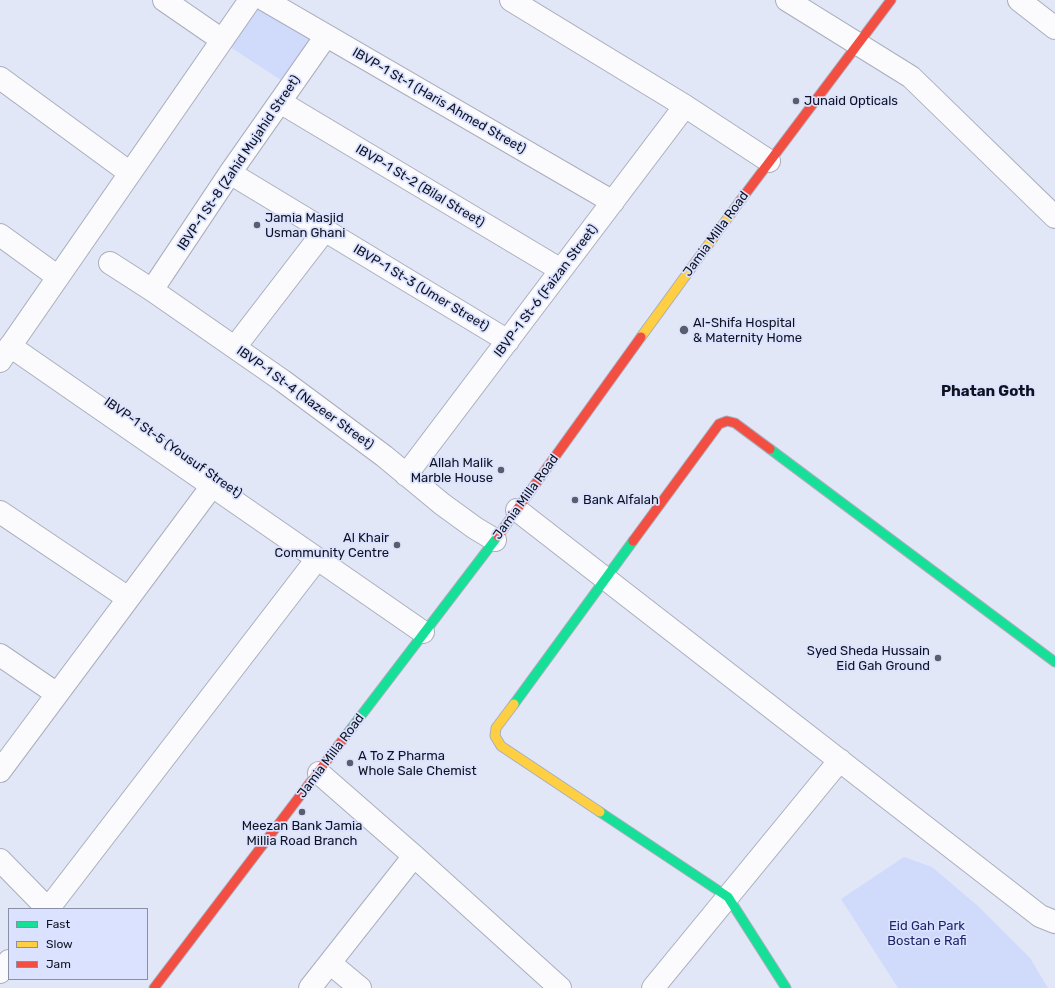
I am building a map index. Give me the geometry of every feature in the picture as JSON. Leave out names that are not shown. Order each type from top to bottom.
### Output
[{"type":"main road","name":"Jamia Milla Road","points":[[154,988],[319,772],[423,632],[495,540],[769,161],[890,0]]},
{"type":"main road","points":[[786,988],[728,897],[501,746],[495,736],[496,728],[719,424],[727,421],[735,423],[1055,662]]},
{"type":"street","points":[[164,0],[222,40]]},
{"type":"street","points":[[250,0],[8,349],[212,486],[324,558],[423,632]]},
{"type":"street","points":[[265,0],[613,202]]},
{"type":"street","name":"IBVP-1 St-1 (Haris Ahmed Street)","points":[[265,0],[613,202]]},
{"type":"street","points":[[511,0],[685,106],[769,161]]},
{"type":"street","points":[[787,0],[911,77],[1055,217]]},
{"type":"street","points":[[1019,0],[1055,28]]},
{"type":"street","name":"IBVP-1 St-8 (Zahid Mujahid Street)","points":[[152,290],[230,173],[326,36]]},
{"type":"street","points":[[0,78],[130,173]]},
{"type":"street","name":"IBVP-1 St-2 (Bilal Street)","points":[[280,102],[561,270]]},
{"type":"street","name":"IBVP-1 St-6 (Faizan Street)","points":[[406,475],[685,106]]},
{"type":"street","name":"IBVP-1 St-3 (Umer Street)","points":[[230,173],[508,340]]},
{"type":"street","points":[[235,347],[325,230]]},
{"type":"street","points":[[0,235],[58,277]]},
{"type":"street","name":"IBVP-1 St-4 (Nazeer Street)","points":[[110,263],[235,347],[384,456],[442,504],[475,528],[495,540]]},
{"type":"street","name":"IBVP-1 St-5 (Yousuf Street)","points":[[8,349],[324,558]]},
{"type":"street","points":[[0,771],[212,486]]},
{"type":"street","points":[[517,510],[1040,916],[1055,922]]},
{"type":"street","points":[[0,512],[128,598]]},
{"type":"street","points":[[49,908],[324,558]]},
{"type":"street","points":[[0,655],[57,694]]},
{"type":"street","points":[[653,988],[840,760]]},
{"type":"street","points":[[319,772],[560,988]]},
{"type":"street","points":[[310,988],[414,856]]},
{"type":"street","points":[[0,860],[47,908]]},
{"type":"street","points":[[0,972],[8,961]]},
{"type":"street","points":[[330,963],[360,988]]},
{"type":"green space","points":[[257,0],[320,39],[287,84],[227,45]]},
{"type":"green space","name":"Eid Gah Park Bostan e Rafi","points":[[904,857],[932,867],[978,906],[1030,958],[1048,988],[898,988],[841,899]]},
{"type":"traffic: fast","points":[[770,449],[1055,662]]},
{"type":"traffic: fast","points":[[344,738],[498,536]]},
{"type":"traffic: fast","points":[[514,704],[633,541]]},
{"type":"traffic: fast","points":[[600,812],[728,897],[786,988]]},
{"type":"traffic: slow","points":[[641,337],[740,201]]},
{"type":"traffic: slow","points":[[514,704],[496,728],[495,736],[501,746],[600,812]]},
{"type":"traffic: jam","points":[[740,201],[891,0]]},
{"type":"traffic: jam","points":[[498,536],[641,337]]},
{"type":"traffic: jam","points":[[633,541],[719,424],[727,421],[735,423],[770,449]]},
{"type":"traffic: jam","points":[[154,988],[344,738]]},
{"type":"place","name":"Junaid Opticals","points":[[796,101]]},
{"type":"place","name":"Jamia Masjid Usman Ghani","points":[[257,225]]},
{"type":"place","name":"Al-Shifa Hospital & Maternity Home","points":[[684,330]]},
{"type":"place","name":"Allah Malik Marble House","points":[[501,470]]},
{"type":"place","name":"Bank Alfalah","points":[[575,500]]},
{"type":"place","name":"Al Khair Community Centre","points":[[397,545]]},
{"type":"place","name":"Syed Sheda Hussain Eid Gah Ground","points":[[938,658]]},
{"type":"place","name":"A To Z Pharma Whole Sale Chemist","points":[[350,763]]},
{"type":"place","name":"Meezan Bank Jamia Millia Road Branch","points":[[302,812]]},
{"type":"district","name":"Phatan Goth","points":[[988,392]]}]
